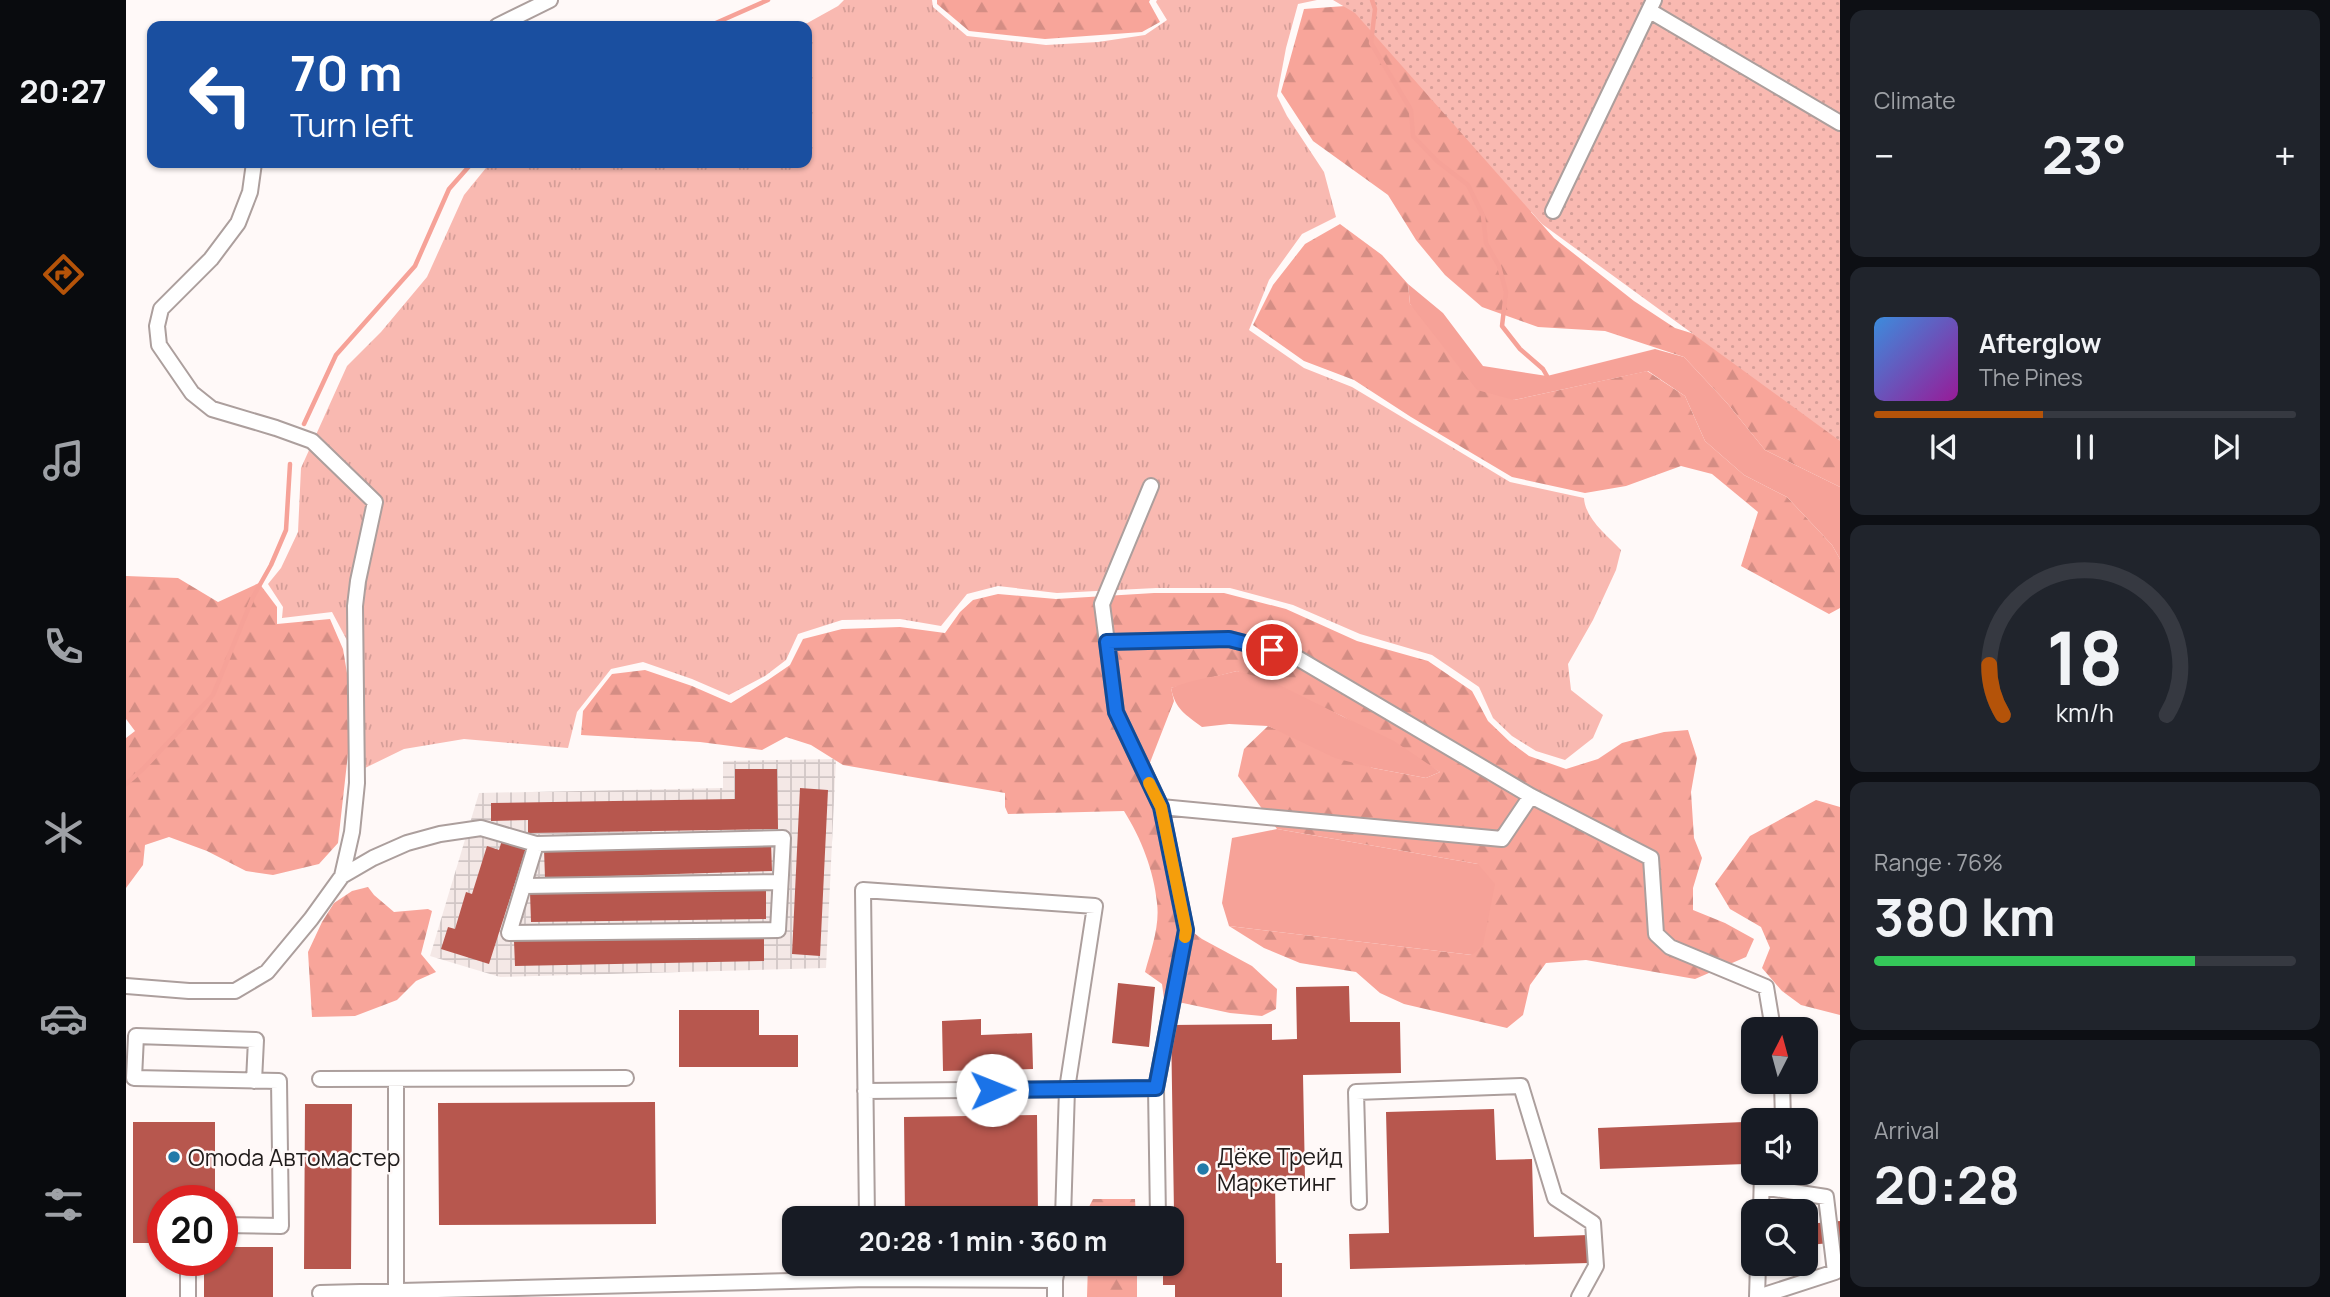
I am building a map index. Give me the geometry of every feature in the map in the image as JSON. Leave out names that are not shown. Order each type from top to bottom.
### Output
[{"type":"lane","points":[[507,21],[550,0]]},
{"type":"lane","points":[[1553,211],[1652,5],[1840,124]]},
{"type":"lane","points":[[126,986],[235,991],[267,972],[342,876],[352,832],[357,783],[355,606],[375,502],[312,441],[212,409],[192,393],[159,345],[157,326],[161,309],[211,259],[238,223],[250,192],[253,168]]},
{"type":"lane","points":[[1151,486],[1102,604],[1116,712],[1161,807],[1186,930],[1156,1088],[1158,1206]]},
{"type":"lane","points":[[1107,642],[1229,639],[1294,656],[1531,796],[1651,858],[1656,934],[1670,947],[1766,987],[1771,1017]]},
{"type":"lane","points":[[1161,807],[1502,839],[1531,796]]},
{"type":"lane","points":[[342,876],[407,843],[440,834],[481,828],[536,844],[783,838],[778,930],[509,933],[536,844]]},
{"type":"lane","points":[[524,886],[780,883]]},
{"type":"lane","points":[[867,1206],[863,890],[1095,906],[1067,1089],[1063,1206]]},
{"type":"lane","points":[[238,1225],[281,1226],[279,1080],[254,1081],[134,1078],[136,1036],[256,1040],[254,1081]]},
{"type":"lane","points":[[320,1079],[626,1078]]},
{"type":"lane","points":[[396,1079],[396,1292]]},
{"type":"lane","points":[[1359,1202],[1356,1092],[1521,1086],[1555,1198],[1593,1223],[1596,1266],[1579,1297]]},
{"type":"lane","points":[[866,1091],[1156,1088]]},
{"type":"lane","points":[[1758,1276],[1757,1297],[1835,1272],[1826,1197],[1781,1185]]},
{"type":"lane","points":[[188,1276],[188,1297]]},
{"type":"lane","points":[[1055,1297],[1056,1276]]},
{"type":"lane","points":[[320,1293],[868,1279],[1055,1280]]},
{"type":"shaded area","points":[[1408,284],[1443,313],[1483,366],[1547,376],[1655,349],[1684,357],[1727,403],[1765,450],[1840,487],[1840,559],[1832,545],[1787,497],[1744,475],[1705,441],[1685,396],[1648,371],[1514,400],[1477,390],[1410,304]]},
{"type":"shaded area","points":[[1237,671],[1269,680],[1394,741],[1440,772],[1426,778],[1335,758],[1268,726],[1229,724],[1202,727],[1182,711],[1175,701],[1171,688]]},
{"type":"shaded area","points":[[836,759],[826,968],[500,977],[430,956],[479,793],[723,788],[723,761]]},
{"type":"shaded area","points":[[1277,829],[1478,864],[1495,884],[1483,945],[1472,955],[1229,926],[1222,903],[1232,838]]},
{"type":"green space","points":[[844,0],[932,0],[933,7],[967,36],[1046,45],[1098,42],[1145,35],[1167,20],[1157,0],[1317,0],[1298,4],[1277,96],[1324,172],[1336,217],[1302,234],[1269,280],[1249,330],[1304,368],[1352,387],[1510,482],[1584,498],[1588,513],[1621,550],[1616,570],[1593,620],[1568,664],[1571,690],[1603,715],[1593,738],[1565,760],[1536,751],[1512,736],[1493,718],[1479,687],[1432,655],[1360,634],[1293,605],[1230,588],[1156,588],[1057,593],[998,586],[967,594],[941,626],[900,619],[842,620],[798,634],[786,660],[765,676],[729,695],[643,662],[611,669],[577,712],[568,748],[464,739],[404,749],[365,768],[365,707],[350,646],[332,612],[282,618],[283,607],[268,584],[281,568],[298,532],[301,468],[347,366],[381,332],[427,277],[464,195],[486,168],[812,168],[811,21]]},
{"type":"green space","points":[[937,0],[1150,0],[1160,22],[1142,32],[1045,39],[969,31],[937,4]]},
{"type":"green space","points":[[1333,0],[1840,0],[1840,441],[1542,224],[1355,13]]},
{"type":"green space","points":[[1386,3],[1535,190],[1531,212],[1554,238],[1634,301],[1675,328],[1720,342],[1840,428],[1840,487],[1765,450],[1727,403],[1684,357],[1605,331],[1538,327],[1482,307],[1445,275],[1416,240],[1388,195],[1313,141],[1281,92],[1304,9]]},
{"type":"green space","points":[[1340,224],[1382,255],[1408,284],[1410,304],[1514,400],[1647,371],[1685,396],[1705,441],[1744,475],[1787,497],[1832,545],[1840,559],[1840,608],[1829,614],[1741,566],[1758,512],[1712,474],[1681,466],[1626,486],[1585,493],[1512,477],[1354,380],[1304,361],[1253,325],[1273,285],[1305,244]]},
{"type":"green space","points":[[126,576],[178,578],[218,602],[259,583],[277,607],[277,624],[330,619],[343,649],[353,709],[338,843],[319,864],[273,875],[246,871],[207,851],[169,837],[145,845],[143,865],[126,888],[126,738],[135,731],[126,719]]},
{"type":"green space","points":[[1154,593],[1224,593],[1286,609],[1357,641],[1428,661],[1472,691],[1488,721],[1510,742],[1529,756],[1566,769],[1598,759],[1622,743],[1664,732],[1688,730],[1697,758],[1691,792],[1694,838],[1702,858],[1693,888],[1693,910],[1754,939],[1746,957],[1695,979],[1586,960],[1546,963],[1530,985],[1523,1015],[1507,1028],[1404,1004],[1380,993],[1356,972],[1300,963],[1264,948],[1229,926],[1472,955],[1478,864],[1277,829],[1238,776],[1244,749],[1268,726],[1373,768],[1426,778],[1440,772],[1342,716],[1237,671],[1171,688],[1174,701],[1142,783],[1157,819],[1177,920],[1202,939],[1252,966],[1277,989],[1276,1009],[1262,1016],[1230,1013],[1164,999],[1162,984],[1145,972],[1156,929],[1157,903],[1146,855],[1124,811],[1008,814],[1005,793],[843,765],[811,745],[786,737],[762,750],[700,742],[581,735],[583,711],[612,674],[645,670],[731,703],[790,665],[803,639],[842,629],[900,627],[945,633],[960,612],[973,600],[998,594],[1056,599]]},
{"type":"green space","points":[[1816,800],[1840,807],[1840,1015],[1801,1005],[1782,991],[1762,968],[1770,948],[1761,927],[1730,909],[1715,884],[1750,836]]},
{"type":"green space","points":[[368,887],[394,912],[428,909],[432,911],[421,954],[436,972],[416,981],[397,1000],[355,1016],[312,1017],[308,952],[334,903],[352,891]]},
{"type":"green space","points":[[1093,1199],[1135,1199],[1135,1206],[1090,1206]]},
{"type":"green space","points":[[1088,1276],[1137,1276],[1137,1297],[1087,1297]]},
{"type":"building","points":[[735,769],[777,769],[778,829],[528,833],[528,820],[491,821],[491,803],[735,799]]},
{"type":"building","points":[[800,788],[828,790],[820,956],[792,954]]},
{"type":"building","points":[[502,840],[526,848],[489,964],[441,949],[448,927],[455,929],[466,892],[472,894],[487,846],[499,850]]},
{"type":"building","points":[[771,843],[772,871],[545,878],[544,849]]},
{"type":"building","points":[[766,890],[766,919],[531,922],[530,892]]},
{"type":"building","points":[[764,936],[764,961],[515,966],[514,941]]},
{"type":"building","points":[[1118,983],[1155,987],[1149,1047],[1112,1043]]},
{"type":"building","points":[[1349,986],[1350,1022],[1400,1022],[1401,1073],[1303,1075],[1305,1179],[1275,1179],[1276,1263],[1282,1263],[1282,1297],[1175,1297],[1175,1285],[1163,1285],[1163,1276],[1184,1276],[1184,1206],[1174,1206],[1171,1025],[1272,1024],[1272,1040],[1297,1039],[1296,987]]},
{"type":"building","points":[[679,1010],[759,1010],[759,1035],[798,1035],[798,1067],[679,1067]]},
{"type":"building","points":[[981,1019],[981,1035],[1032,1033],[1033,1069],[943,1071],[942,1021]]},
{"type":"building","points":[[655,1102],[656,1224],[439,1225],[438,1103]]},
{"type":"building","points":[[305,1104],[352,1104],[351,1269],[304,1269]]},
{"type":"building","points":[[1494,1109],[1496,1160],[1532,1159],[1534,1237],[1588,1235],[1589,1263],[1350,1269],[1349,1234],[1389,1233],[1386,1112]]},
{"type":"building","points":[[1037,1115],[1038,1206],[905,1206],[904,1117]]},
{"type":"building","name":"Omoda Автомастер","points":[[133,1122],[215,1122],[215,1185],[147,1185],[147,1243],[133,1243]]},
{"type":"building","points":[[1741,1122],[1741,1164],[1600,1169],[1598,1128]]},
{"type":"building","points":[[1840,1221],[1840,1242],[1818,1244],[1818,1223]]},
{"type":"building","points":[[238,1247],[273,1247],[273,1297],[204,1297],[204,1276],[238,1276]]},
{"type":"waterway","points":[[720,21],[768,0]]},
{"type":"waterway","points":[[1372,0],[1375,9],[1371,43],[1411,110],[1413,136],[1437,161],[1468,185],[1483,216],[1486,243],[1499,266],[1506,292],[1502,326],[1547,376]]},
{"type":"waterway","points":[[304,424],[336,355],[415,266],[449,189],[468,168]]},
{"type":"waterway","points":[[126,784],[213,695],[253,597],[286,530],[290,464]]},
{"type":"slow traffic","points":[[1149,783],[1161,807],[1186,930],[1185,937]]},
{"type":"place","name":"Omoda Автомастер","points":[[174,1157]]},
{"type":"place","name":"Дёке Трейд Маркетинг","points":[[1203,1169]]},
{"type":"route","points":[[992,1090],[1156,1088],[1186,930],[1161,807],[1116,712],[1107,642],[1229,639],[1272,650]]}]
